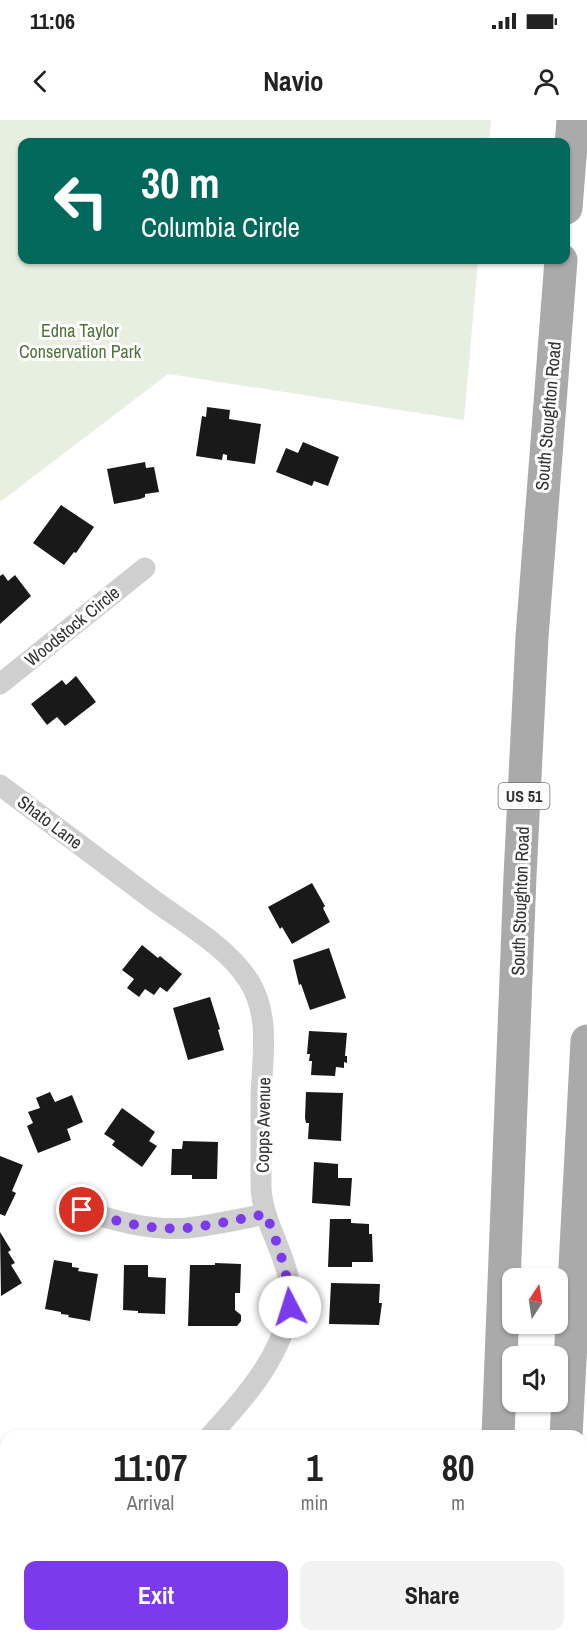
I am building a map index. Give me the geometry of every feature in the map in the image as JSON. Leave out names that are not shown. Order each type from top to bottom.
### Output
[{"type":"main road","points":[[570,158],[573,120]]},
{"type":"main road","name":"South Stoughton Road","points":[[498,1430],[520,876],[532,637],[561,264]]},
{"type":"main road","points":[[566,1430],[587,1041]]},
{"type":"street","name":"Woodstock Circle","points":[[0,684],[145,568]]},
{"type":"street","name":"Shato Lane","points":[[0,784],[99,859]]},
{"type":"street","name":"Copps Avenue","points":[[99,859],[218,947],[249,981],[256,996],[263,1024],[265,1058],[261,1094],[261,1191],[289,1287],[290,1307],[276,1351],[248,1392],[215,1430]]},
{"type":"street","points":[[82,1210],[121,1223],[163,1228],[187,1228],[266,1214]]},
{"type":"green space","name":"Edna Taylor Conservation Park","points":[[0,120],[491,120],[489,138],[18,138],[18,264],[478,264],[464,420],[168,374],[0,502]]},
{"type":"building","points":[[207,407],[230,410],[229,419],[261,424],[255,464],[227,460],[227,455],[223,454],[222,460],[196,456],[202,416],[206,417]]},
{"type":"building","points":[[303,442],[339,457],[328,486],[314,481],[312,486],[276,472],[286,448],[298,453]]},
{"type":"building","points":[[145,462],[146,468],[154,467],[159,492],[145,494],[145,497],[140,499],[114,504],[107,469]]},
{"type":"building","points":[[61,505],[94,527],[76,553],[74,552],[64,565],[33,543]]},
{"type":"building","points":[[3,574],[8,581],[15,575],[31,596],[0,624],[0,576]]},
{"type":"building","points":[[76,676],[96,702],[65,726],[57,717],[47,725],[31,704],[62,680],[66,685]]},
{"type":"building","points":[[312,883],[325,906],[323,908],[330,922],[292,944],[282,927],[280,929],[268,907]]},
{"type":"building","points":[[142,945],[182,974],[167,992],[160,987],[154,995],[145,989],[139,997],[127,988],[134,979],[122,970]]},
{"type":"building","points":[[329,948],[346,998],[310,1010],[301,984],[299,985],[293,960]]},
{"type":"building","points":[[210,997],[224,1050],[188,1060],[173,1008]]},
{"type":"building","points":[[309,1031],[347,1033],[345,1056],[347,1056],[347,1063],[344,1062],[344,1068],[336,1067],[335,1076],[311,1075],[312,1061],[309,1061],[310,1054],[307,1054]]},
{"type":"building","points":[[50,1092],[55,1102],[72,1095],[83,1122],[67,1129],[71,1140],[38,1153],[27,1126],[33,1123],[28,1112],[40,1108],[36,1098]]},
{"type":"building","points":[[306,1092],[343,1093],[341,1141],[308,1139],[309,1123],[306,1123],[305,1118]]},
{"type":"building","points":[[122,1108],[155,1132],[149,1141],[157,1146],[142,1167],[112,1145],[115,1141],[104,1134]]},
{"type":"building","points":[[183,1141],[218,1142],[217,1179],[192,1179],[192,1175],[171,1175],[172,1149],[182,1149]]},
{"type":"building","points":[[0,1156],[23,1165],[12,1191],[16,1193],[5,1216],[0,1214]]},
{"type":"building","points":[[314,1162],[338,1164],[338,1178],[352,1178],[350,1206],[312,1203]]},
{"type":"building","points":[[330,1219],[351,1219],[351,1223],[369,1224],[369,1234],[372,1234],[373,1262],[352,1262],[352,1267],[328,1267]]},
{"type":"building","points":[[0,1232],[11,1250],[8,1252],[15,1263],[11,1265],[22,1283],[1,1296]]},
{"type":"building","points":[[54,1260],[72,1263],[72,1267],[79,1268],[78,1271],[98,1274],[90,1321],[68,1317],[69,1315],[61,1314],[61,1312],[45,1309]]},
{"type":"building","points":[[215,1263],[241,1264],[240,1293],[235,1293],[235,1310],[241,1315],[241,1321],[237,1326],[188,1326],[190,1265],[215,1265]]},
{"type":"building","points":[[124,1265],[148,1265],[148,1277],[166,1278],[165,1314],[123,1310]]},
{"type":"building","points":[[331,1283],[380,1284],[379,1303],[382,1303],[379,1325],[329,1324]]},
{"type":"route","points":[[82,1210],[121,1223],[163,1228],[187,1228],[266,1214],[285,1268],[290,1307]]}]
